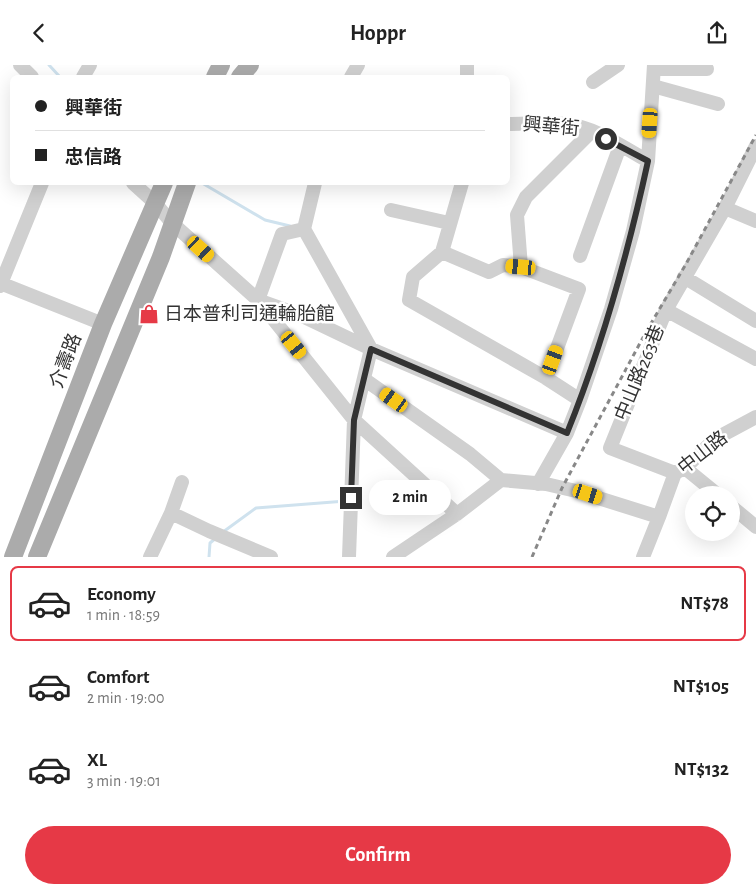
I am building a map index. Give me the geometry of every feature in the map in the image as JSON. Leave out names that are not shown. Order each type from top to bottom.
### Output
[{"type":"main road","points":[[242,75],[250,65]]},
{"type":"main road","name":"介壽路","points":[[13,557],[103,325],[163,185]]},
{"type":"main road","points":[[38,557],[161,257],[186,186]]},
{"type":"street","points":[[20,65],[30,75]]},
{"type":"street","points":[[593,82],[618,65]]},
{"type":"street","points":[[538,484],[567,433],[580,400],[611,309],[633,231],[648,161],[654,67],[707,69]]},
{"type":"street","points":[[653,86],[718,104]]},
{"type":"street","name":"興華街","points":[[510,124],[565,124],[592,131],[648,161]]},
{"type":"street","points":[[521,267],[518,215],[526,197],[592,131]]},
{"type":"street","points":[[580,256],[620,146]]},
{"type":"street","points":[[666,309],[725,208],[756,146]]},
{"type":"street","points":[[41,185],[0,284],[103,325]]},
{"type":"street","points":[[135,185],[155,203],[172,223],[258,300],[354,420],[457,514]]},
{"type":"street","points":[[315,185],[304,229],[371,349],[354,420],[349,557]]},
{"type":"street","points":[[461,185],[442,252],[413,277],[409,300],[546,378],[580,400]]},
{"type":"street","points":[[725,208],[756,221]]},
{"type":"street","points":[[391,210],[450,223]]},
{"type":"street","points":[[258,300],[282,234],[304,229]]},
{"type":"street","points":[[442,252],[489,272],[503,265],[521,267],[579,289],[546,378]]},
{"type":"street","points":[[684,277],[756,321]]},
{"type":"street","points":[[258,300],[300,315],[371,349],[567,433]]},
{"type":"street","name":"中山路263巷","points":[[680,471],[610,447],[666,309],[756,359]]},
{"type":"street","points":[[364,379],[470,454],[501,480],[546,484],[588,494],[659,517]]},
{"type":"street","name":"中山路","points":[[643,557],[680,471],[715,439],[756,417]]},
{"type":"street","points":[[680,471],[704,486]]},
{"type":"street","points":[[394,557],[457,514],[501,480]]},
{"type":"street","points":[[150,557],[171,513],[182,482]]},
{"type":"street","points":[[171,513],[271,557]]},
{"type":"street","points":[[740,514],[756,527]]},
{"type":"waterway","points":[[49,65],[58,75]]},
{"type":"waterway","points":[[205,185],[265,220],[290,226]]},
{"type":"waterway","points":[[223,532],[256,508],[346,501]]},
{"type":"waterway","points":[[209,557],[210,543],[216,538]]},
{"type":"railway","points":[[532,557],[562,488],[646,332],[686,264],[756,135]]},
{"type":"place","name":"日本普利司通輪胎館","points":[[149,314]]},
{"type":"route","points":[[351,498],[354,420],[371,349],[567,433],[611,309],[633,231],[648,161],[606,139]]}]
